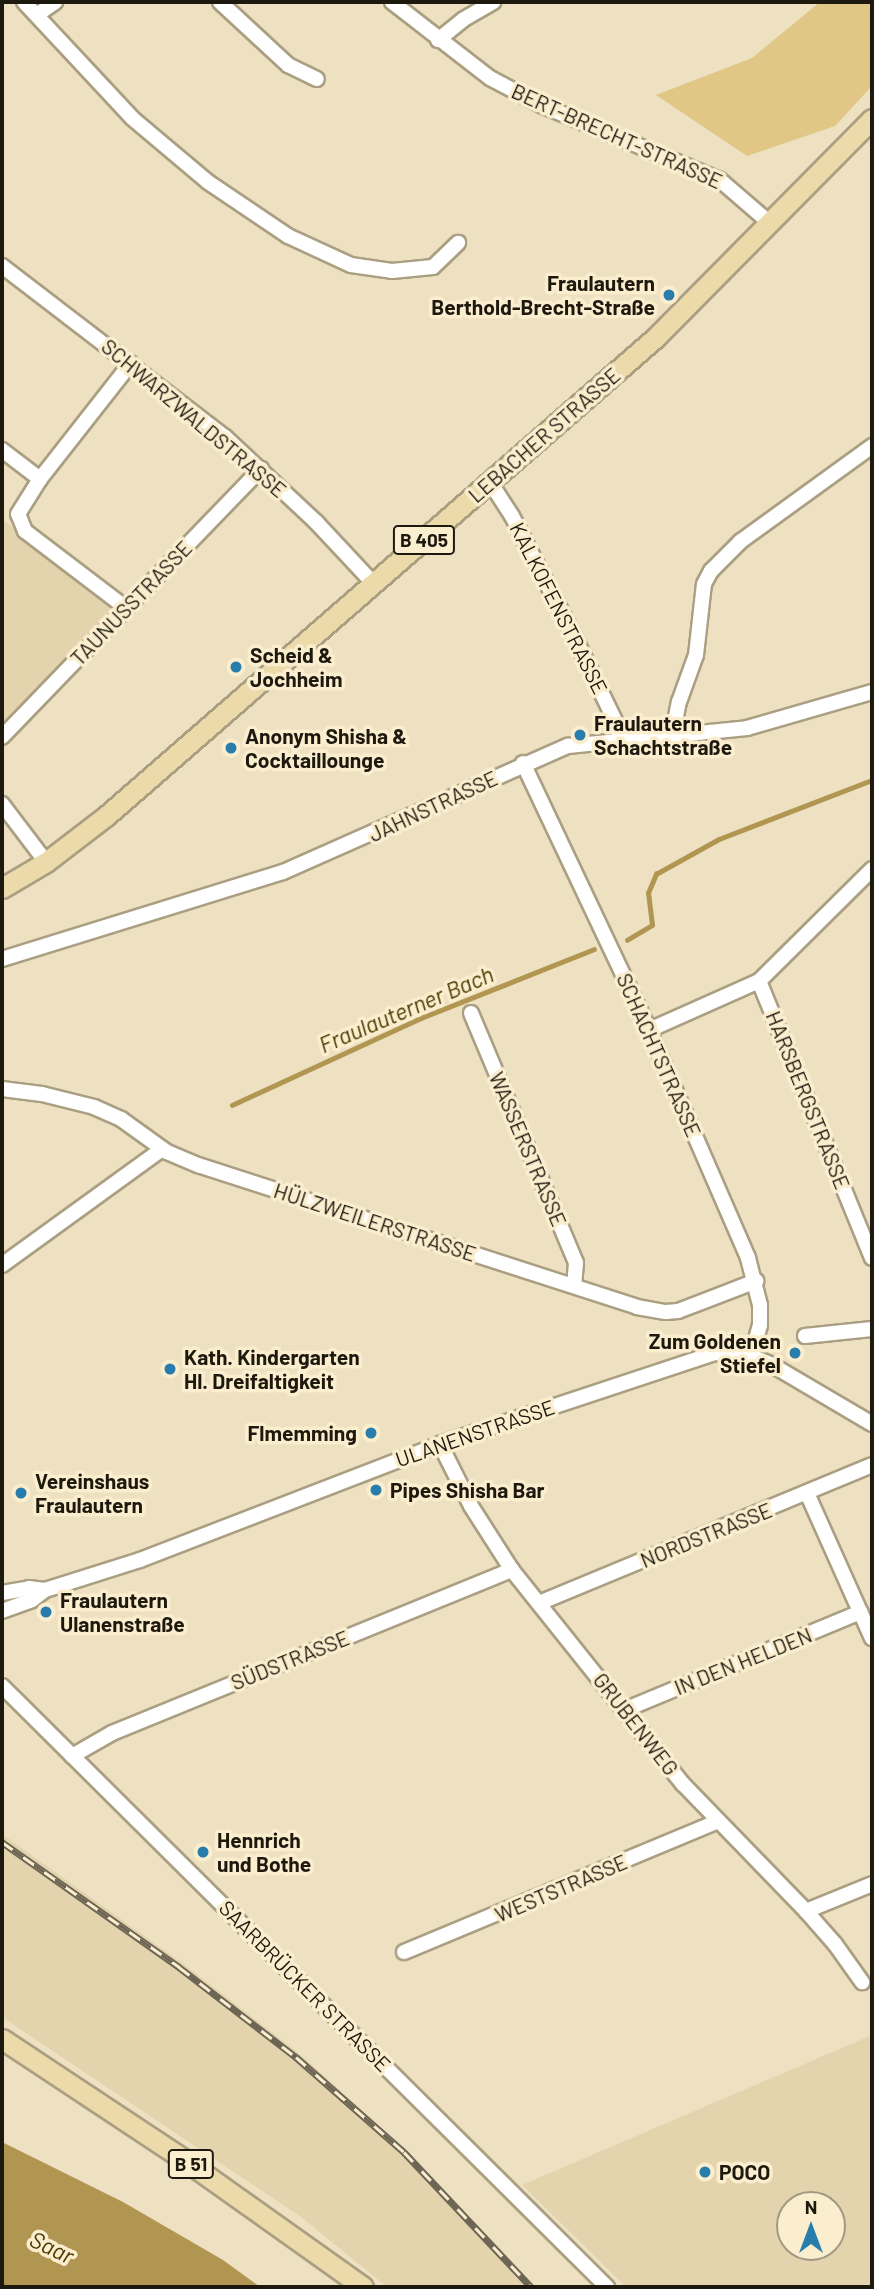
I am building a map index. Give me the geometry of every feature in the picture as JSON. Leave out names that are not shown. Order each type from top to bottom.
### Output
[{"type":"main road","name":"LEBACHER STRASSE","points":[[2,888],[46,862],[106,816],[655,338],[771,224],[872,119]]},
{"type":"main road","name":"B 51","points":[[2,2039],[186,2161],[363,2287]]},
{"type":"street","points":[[24,2],[38,14],[89,75],[132,118],[208,182],[288,236],[351,265],[392,271],[433,267],[443,261],[457,243]]},
{"type":"street","points":[[38,14],[55,2]]},
{"type":"street","points":[[219,2],[288,65],[317,79]]},
{"type":"street","name":"BERT-BRECHT-STRASSE","points":[[392,2],[490,78],[541,105],[720,180],[771,224]]},
{"type":"street","points":[[438,40],[464,19],[493,2]]},
{"type":"street","name":"SCHWARZWALDSTRASSE","points":[[2,266],[131,363],[261,469],[374,584]]},
{"type":"street","points":[[126,608],[25,531],[19,521],[20,508],[40,479],[131,363]]},
{"type":"street","points":[[672,737],[679,702],[696,654],[704,584],[711,571],[741,541],[872,446]]},
{"type":"street","points":[[2,450],[40,479]]},
{"type":"street","name":"TAUNUSSTRASSE","points":[[2,737],[261,469]]},
{"type":"street","name":"KALKOFENSTRASSE","points":[[490,482],[517,525],[575,639],[616,723],[620,739]]},
{"type":"street","name":"JAHNSTRASSE","points":[[2,959],[283,872],[329,854],[523,763],[568,746],[747,728],[872,692]]},
{"type":"street","name":"SCHACHTSTRASSE","points":[[523,763],[649,1030],[756,1281],[760,1325],[751,1356]]},
{"type":"street","points":[[2,804],[46,862]]},
{"type":"street","points":[[649,1030],[759,981],[872,869]]},
{"type":"street","name":"HARSBERGSTRASSE","points":[[759,981],[872,1258]]},
{"type":"street","name":"WASSERSTRASSE","points":[[471,1013],[576,1263],[574,1286]]},
{"type":"street","name":"HÜLZWEILERSTRASSE","points":[[2,1089],[42,1094],[94,1107],[129,1124],[162,1149],[198,1165],[637,1307],[666,1312],[678,1311],[756,1281]]},
{"type":"street","points":[[2,1265],[162,1149]]},
{"type":"street","points":[[805,1336],[872,1329]]},
{"type":"street","name":"ULANENSTRASSE","points":[[2,1611],[32,1600],[45,1590],[140,1560],[440,1444],[692,1358],[715,1353],[751,1356]]},
{"type":"street","points":[[751,1356],[797,1378],[872,1424]]},
{"type":"street","name":"GRUBENWEG","points":[[440,1444],[471,1506],[512,1570],[683,1784],[806,1911],[835,1944],[862,1982]]},
{"type":"street","name":"NORDSTRASSE","points":[[539,1603],[872,1465]]},
{"type":"street","points":[[807,1493],[872,1638]]},
{"type":"street","name":"SÜDSTRASSE","points":[[72,1756],[111,1733],[512,1570]]},
{"type":"street","name":"ULANENSTRASSE","points":[[2,1593],[29,1588],[45,1590]]},
{"type":"street","name":"IN DEN HELDEN","points":[[624,1710],[861,1612]]},
{"type":"street","name":"SAARBRÜCKER STRASSE","points":[[2,1686],[607,2287]]},
{"type":"street","name":"WESTSTRASSE","points":[[404,1952],[718,1822]]},
{"type":"street","points":[[806,1911],[872,1884]]},
{"type":"shaded area","points":[[820,2],[872,2],[872,86],[835,126],[747,156],[656,95],[752,58]]},
{"type":"shaded area","points":[[2,519],[116,608],[2,730]]},
{"type":"shaded area","points":[[2,1834],[185,1965],[296,2051],[406,2150],[536,2287],[387,2287],[301,2217],[2,2017]]},
{"type":"shaded area","name":"POCO","points":[[872,2035],[872,2287],[626,2287],[522,2185]]},
{"type":"water","name":"Saar","points":[[2,2142],[123,2202],[223,2260],[260,2287],[2,2287]]},
{"type":"waterway","name":"Fraulauterner Bach","points":[[627,940],[652,925],[648,893],[656,874],[719,839],[872,780]]},
{"type":"waterway","name":"Fraulauterner Bach","points":[[232,1105],[421,1018],[594,949]]},
{"type":"railway","points":[[2,1842],[179,1967],[296,2057],[404,2152],[531,2287]]},
{"type":"place","name":"Fraulautern Berthold-Brecht-Straße","points":[[669,295]]},
{"type":"place","name":"Scheid & Jochheim","points":[[236,667]]},
{"type":"place","name":"Fraulautern Schachtstraße","points":[[580,735]]},
{"type":"place","name":"Anonym Shisha & Cocktaillounge","points":[[231,748]]},
{"type":"place","name":"Zum Goldenen Stiefel","points":[[795,1353]]},
{"type":"place","name":"Kath. Kindergarten Hl. Dreifaltigkeit","points":[[170,1369]]},
{"type":"place","name":"Flmemming","points":[[371,1433]]},
{"type":"place","name":"Pipes Shisha Bar","points":[[376,1490]]},
{"type":"place","name":"Vereinshaus Fraulautern","points":[[21,1493]]},
{"type":"place","name":"Fraulautern Ulanenstraße","points":[[46,1612]]},
{"type":"place","name":"Hennrich und Bothe","points":[[203,1852]]},
{"type":"place","name":"POCO","points":[[705,2172]]}]
